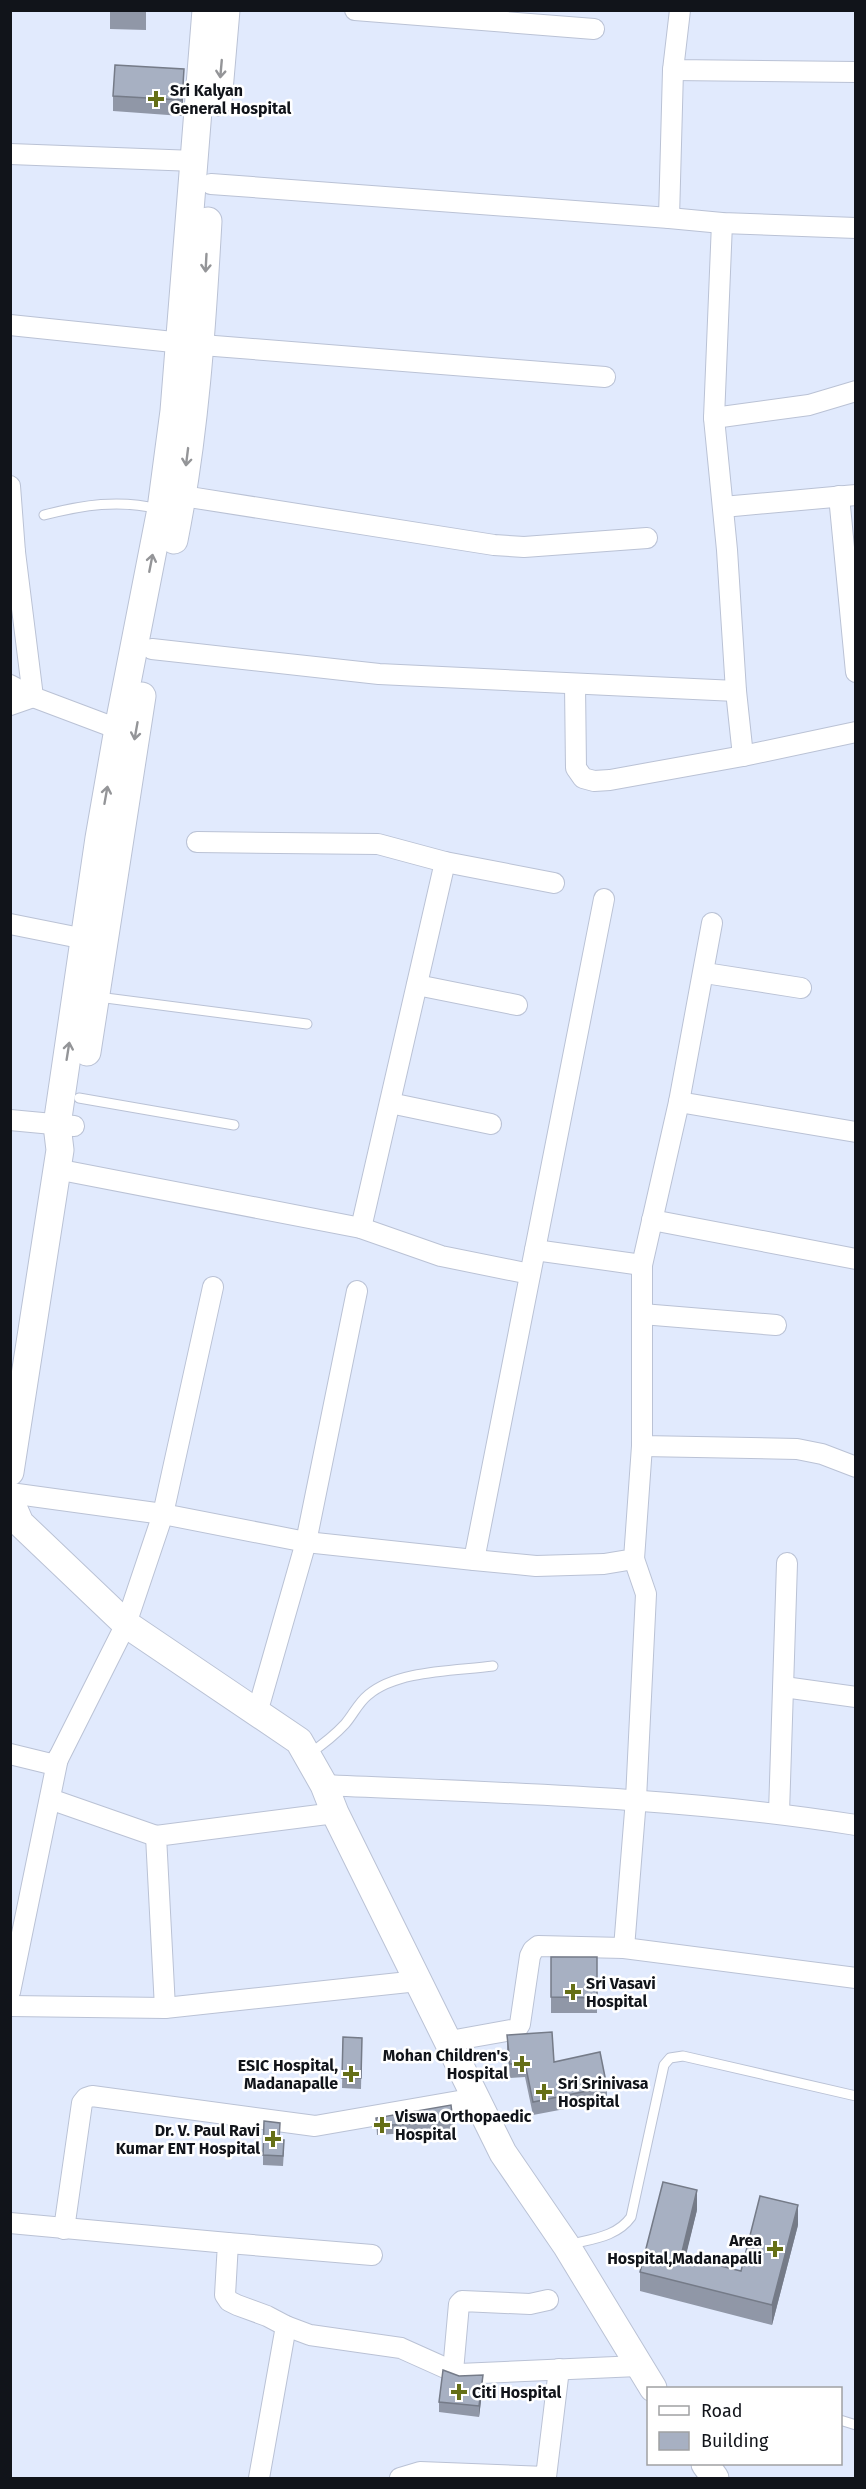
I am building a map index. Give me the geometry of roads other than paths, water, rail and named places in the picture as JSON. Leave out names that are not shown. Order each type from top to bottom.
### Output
[{"type":"main road","points":[[190,343],[195,161],[206,10]]},
{"type":"main road","points":[[11,1470],[62,1143],[85,939],[134,744],[152,649],[172,503],[174,411],[190,343],[211,184],[226,10]]},
{"type":"main road","points":[[62,1143],[79,1098],[96,996],[118,729],[172,503]]},
{"type":"main road","points":[[10,1500],[20,1523],[126,1624],[299,1741],[324,1785],[335,1813],[504,2152],[566,2245],[652,2387]]},
{"type":"main road","points":[[706,2465],[715,2478]]},
{"type":"street","points":[[355,10],[594,29]]},
{"type":"street","points":[[669,218],[673,70],[680,10]]},
{"type":"street","points":[[673,70],[855,72]]},
{"type":"street","points":[[10,154],[195,161]]},
{"type":"street","points":[[211,184],[722,223],[855,228]]},
{"type":"street","points":[[722,223],[714,418],[743,756]]},
{"type":"street","points":[[10,325],[190,343],[605,376]]},
{"type":"street","points":[[714,418],[809,405],[855,391]]},
{"type":"street","points":[[10,486],[13,551],[33,697]]},
{"type":"street","points":[[723,507],[847,495],[855,672]]},
{"type":"street","points":[[172,503],[494,545],[524,547],[647,538]]},
{"type":"street","points":[[152,649],[379,674],[736,691]]},
{"type":"street","points":[[575,684],[576,768],[583,778],[594,781],[743,756],[855,732]]},
{"type":"street","points":[[10,685],[33,697],[118,729]]},
{"type":"street","points":[[10,705],[33,697]]},
{"type":"street","points":[[197,842],[378,844],[445,862],[554,883]]},
{"type":"street","points":[[361,1228],[445,862]]},
{"type":"street","points":[[474,1560],[604,899]]},
{"type":"street","points":[[624,1948],[636,1799],[646,1594],[634,1559],[642,1446],[642,1264],[679,1102],[705,973],[712,923]]},
{"type":"street","points":[[10,924],[85,939]]},
{"type":"street","points":[[705,973],[801,988]]},
{"type":"street","points":[[417,986],[517,1005]]},
{"type":"street","points":[[679,1102],[855,1132]]},
{"type":"street","points":[[390,1103],[491,1124]]},
{"type":"street","points":[[10,1120],[62,1143],[361,1228],[441,1256],[530,1274]]},
{"type":"street","points":[[652,1220],[855,1259]]},
{"type":"street","points":[[535,1250],[642,1264]]},
{"type":"street","points":[[10,1754],[55,1765],[126,1624],[164,1515],[213,1287]]},
{"type":"street","points":[[257,1713],[306,1542],[357,1291]]},
{"type":"street","points":[[642,1314],[776,1325]]},
{"type":"street","points":[[642,1446],[797,1449],[822,1454],[855,1467]]},
{"type":"street","points":[[10,1493],[164,1515],[306,1542],[474,1560],[536,1566],[604,1564],[634,1559]]},
{"type":"street","points":[[779,1813],[787,1563]]},
{"type":"street","points":[[784,1687],[855,1697]]},
{"type":"street","points":[[10,1992],[58,1758]]},
{"type":"street","points":[[324,1785],[636,1799],[779,1813],[855,1825]]},
{"type":"street","points":[[50,1799],[156,1836],[335,1813]]},
{"type":"street","points":[[156,1836],[165,2008]]},
{"type":"street","points":[[450,2041],[517,2029],[520,2024],[530,1956],[538,1946],[624,1948],[855,1978]]},
{"type":"street","points":[[10,2006],[165,2008],[418,1981]]},
{"type":"street","points":[[64,2229],[82,2103],[86,2098],[92,2096],[315,2126],[476,2098]]},
{"type":"street","points":[[10,2223],[372,2255]]},
{"type":"street","points":[[228,2243],[225,2295],[229,2301],[310,2335],[401,2348],[453,2371],[477,2374],[638,2366]]},
{"type":"street","points":[[453,2371],[459,2304],[462,2301],[530,2304],[548,2300]]},
{"type":"street","points":[[259,2478],[286,2326]]},
{"type":"street","points":[[400,2478],[420,2472],[546,2477],[559,2369]]},
{"type":"lane","points":[[44,516],[78,506],[105,503],[172,503]]},
{"type":"lane","points":[[96,996],[307,1024]]},
{"type":"lane","points":[[79,1098],[234,1125]]},
{"type":"lane","points":[[307,1756],[330,1739],[345,1724],[365,1697],[383,1683],[400,1678],[493,1666]]},
{"type":"lane","points":[[566,2245],[616,2232],[624,2227],[631,2217],[664,2065],[670,2058],[683,2055],[855,2096]]},
{"type":"place","name":"Sri Kalyan General Hospital","points":[[156,99]]},
{"type":"place","name":"Sri Vasavi Hospital","points":[[573,1992]]},
{"type":"place","name":"Mohan Children's Hospital","points":[[522,2064]]},
{"type":"place","name":"ESIC Hospital, Madanapalle","points":[[351,2074]]},
{"type":"place","name":"Sri Srinivasa Hospital","points":[[544,2092]]},
{"type":"place","name":"Viswa Orthopaedic Hospital","points":[[382,2125]]},
{"type":"place","name":"Dr. V. Paul Ravi Kumar ENT Hospital","points":[[273,2139]]},
{"type":"place","name":"Area Hospital,Madanapalli","points":[[775,2249]]},
{"type":"place","name":"Citi Hospital","points":[[459,2392]]}]
